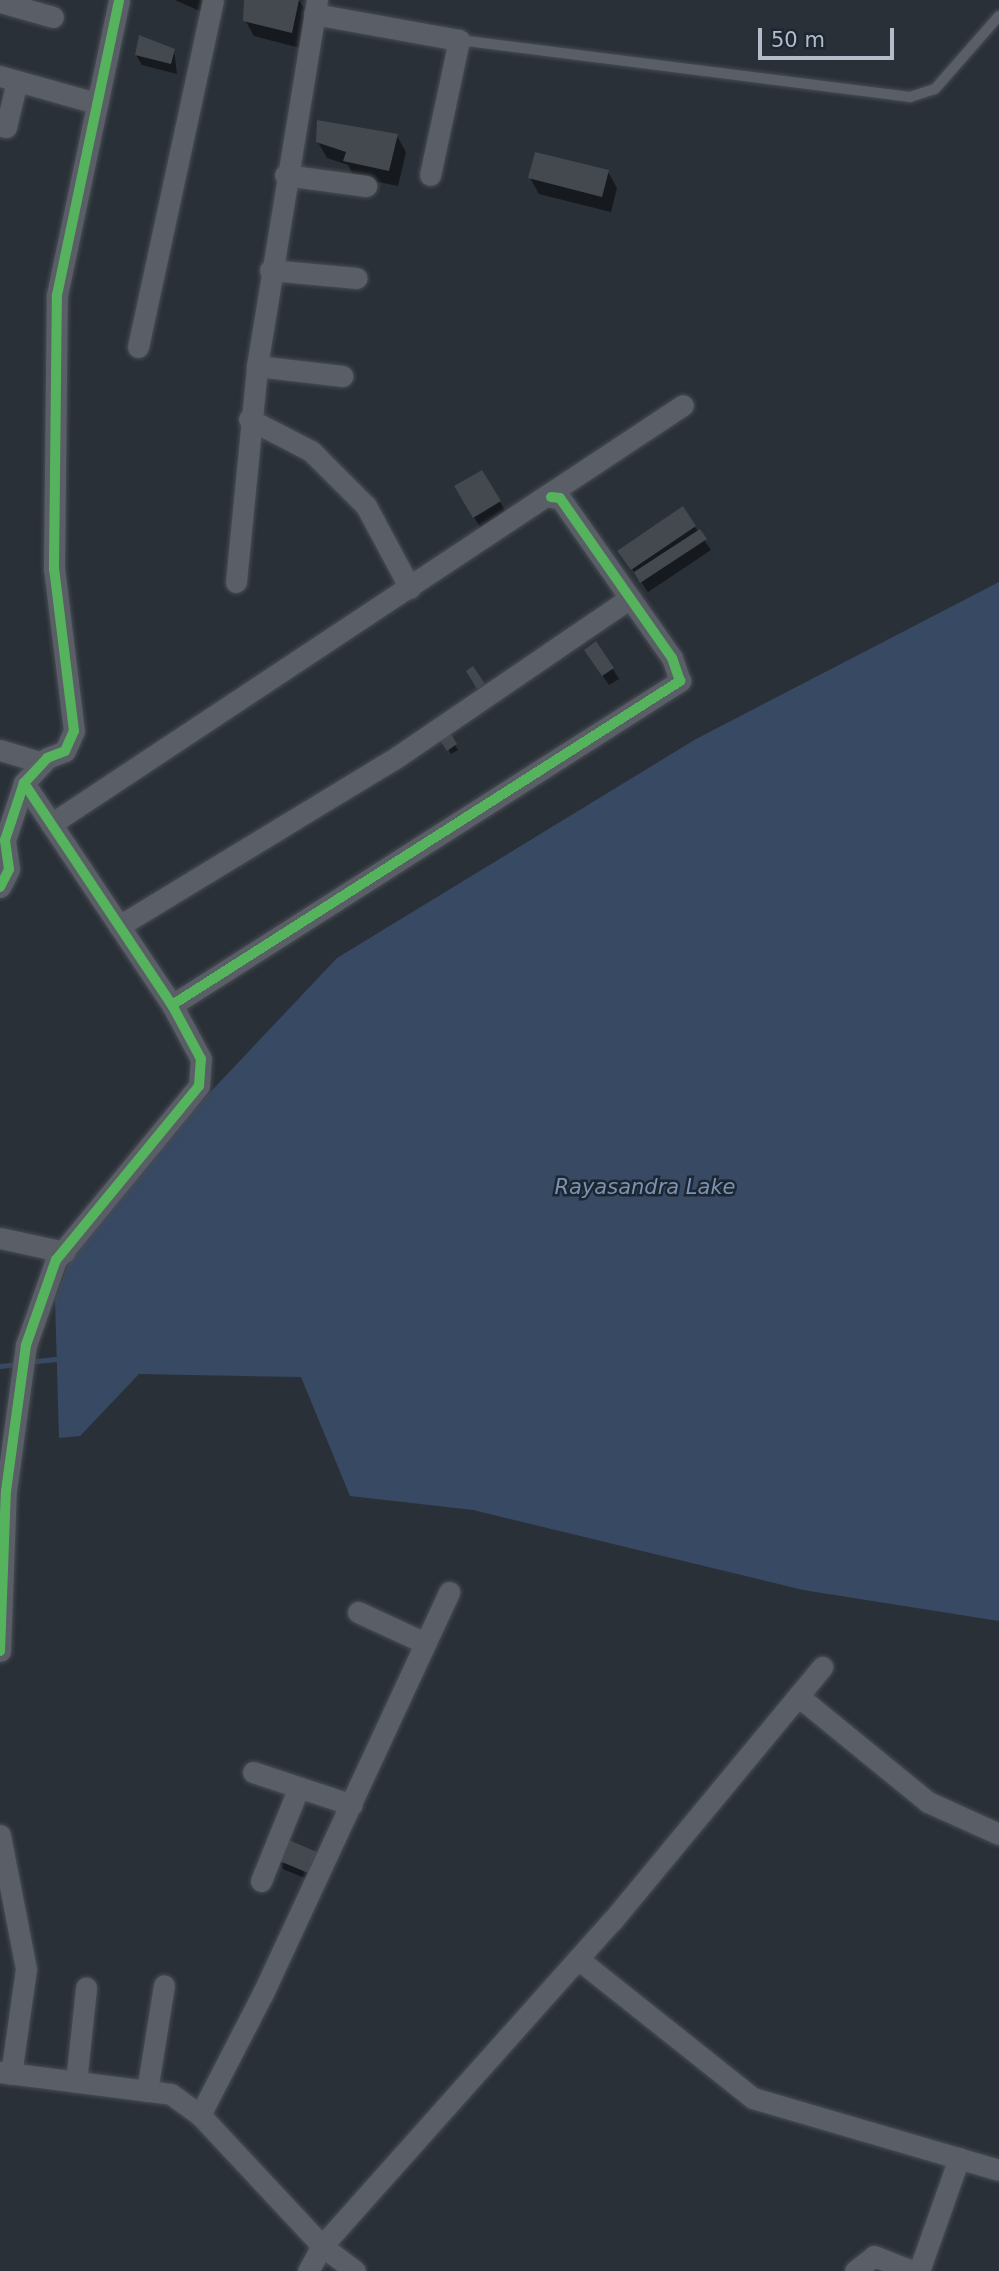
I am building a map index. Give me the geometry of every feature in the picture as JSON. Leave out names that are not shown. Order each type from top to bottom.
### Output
[{"type":"street","points":[[0,887],[9,869],[5,840],[8,809],[24,783],[43,763],[65,751],[74,731],[54,569],[52,395],[57,295],[119,0]]},
{"type":"street","points":[[138,346],[213,0]]},
{"type":"street","points":[[0,2],[53,17]]},
{"type":"street","points":[[236,582],[249,419],[285,175],[316,7],[459,40],[430,175]]},
{"type":"street","points":[[2,133],[9,79],[96,103]]},
{"type":"street","points":[[285,175],[366,186]]},
{"type":"street","points":[[270,271],[357,278]]},
{"type":"street","points":[[257,366],[342,376]]},
{"type":"street","points":[[51,824],[551,497],[682,405]]},
{"type":"street","points":[[249,419],[311,451],[366,506],[410,588]]},
{"type":"street","points":[[172,1005],[680,681],[630,598],[561,498],[551,497]]},
{"type":"street","points":[[119,926],[397,757],[630,598]]},
{"type":"street","points":[[0,750],[43,763]]},
{"type":"street","points":[[0,1651],[2,1541],[26,1345],[55,1260],[65,1252],[199,1086],[201,1059],[172,1005],[24,783]]},
{"type":"street","points":[[0,1238],[65,1252]]},
{"type":"street","points":[[200,2115],[352,1805],[449,1592]]},
{"type":"street","points":[[358,1612],[425,1643]]},
{"type":"street","points":[[308,2271],[322,2246],[578,1959],[822,1667]]},
{"type":"street","points":[[798,1696],[928,1801],[999,1834]]},
{"type":"street","points":[[253,1772],[352,1805]]},
{"type":"street","points":[[261,1881],[299,1787]]},
{"type":"street","points":[[0,1835],[5,1893],[26,1969],[6,2073],[171,2094],[200,2115],[322,2246],[355,2271]]},
{"type":"street","points":[[578,1959],[753,2098],[999,2170]]},
{"type":"street","points":[[147,2091],[164,1985]]},
{"type":"street","points":[[76,2082],[86,1988]]},
{"type":"street","points":[[919,2271],[958,2158]]},
{"type":"street","points":[[855,2271],[874,2256],[912,2271]]},
{"type":"lane","points":[[459,40],[910,97],[935,89],[999,16]]},
{"type":"water","name":"Rayasandra Lake","points":[[999,582],[999,1621],[803,1590],[473,1510],[350,1496],[301,1377],[139,1374],[80,1436],[59,1438],[55,1299],[81,1229],[337,958],[696,739]]},
{"type":"building","points":[[244,0],[299,0],[292,33],[243,21]]},
{"type":"building","points":[[139,35],[175,49],[171,64],[135,55]]},
{"type":"building","points":[[317,120],[398,134],[389,171],[343,161],[346,152],[316,142]]},
{"type":"building","points":[[535,152],[609,170],[602,197],[528,178]]},
{"type":"building","points":[[482,470],[501,501],[473,518],[454,486]]},
{"type":"building","points":[[683,506],[696,526],[631,570],[617,551]]},
{"type":"building","points":[[700,529],[707,539],[640,583],[634,572]]},
{"type":"building","points":[[596,641],[614,668],[602,676],[584,650]]},
{"type":"building","points":[[473,666],[485,684],[477,689],[466,671]]},
{"type":"building","points":[[450,732],[457,744],[447,751],[439,739]]},
{"type":"building","points":[[284,1838],[317,1852],[308,1873],[275,1859]]},
{"type":"waterway","points":[[27,1362],[63,1358]]},
{"type":"waterway","points":[[0,1366],[18,1364]]},
{"type":"cycle path","points":[[0,887],[9,869],[5,840],[24,783],[47,758],[65,751],[74,731],[54,569],[57,295],[119,0]]},
{"type":"cycle path","points":[[172,1005],[680,681],[672,658],[560,498],[551,497]]},
{"type":"cycle path","points":[[0,1651],[6,1491],[26,1345],[56,1260],[199,1086],[201,1059],[172,1005],[24,783]]}]
